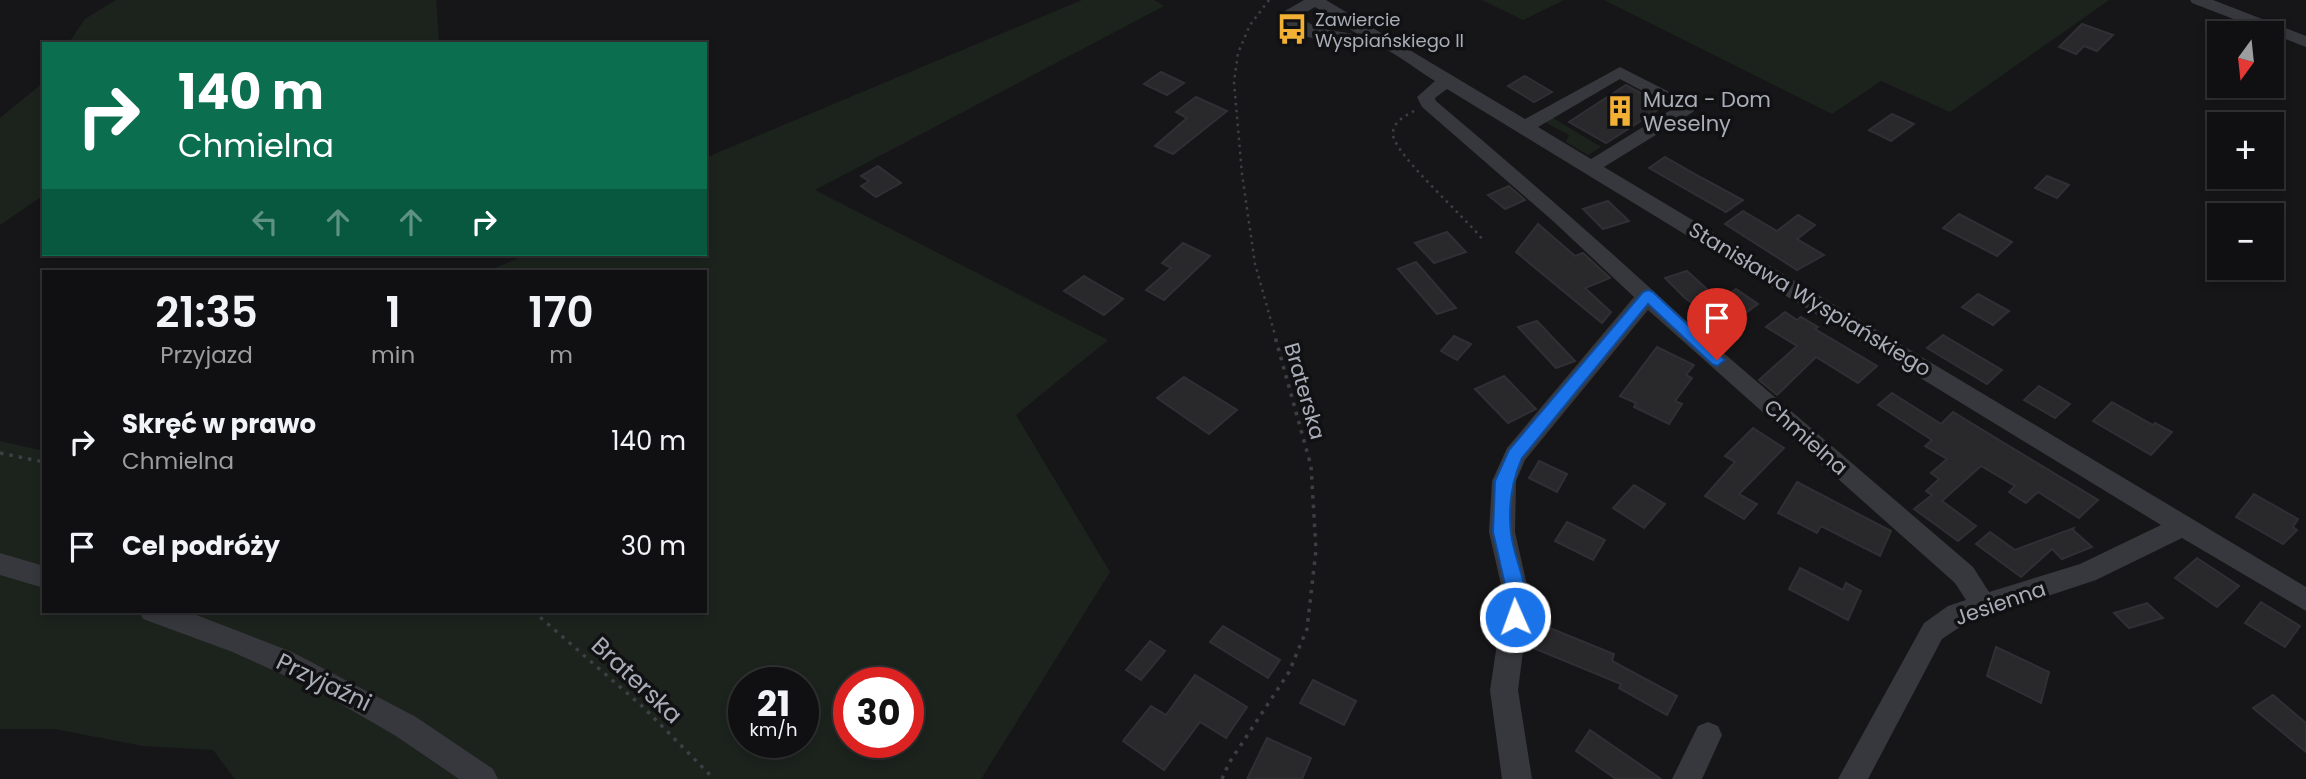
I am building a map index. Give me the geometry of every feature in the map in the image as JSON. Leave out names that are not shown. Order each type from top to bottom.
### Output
[{"type":"street","points":[[1315,0],[1291,12],[1289,18],[1292,23],[1307,31],[1389,45]]},
{"type":"street","name":"Stanisława Wyspiańskiego","points":[[1315,0],[2306,600]]},
{"type":"street","points":[[2198,0],[2306,42]]},
{"type":"street","points":[[1526,126],[1620,72],[1687,108],[1592,166]]},
{"type":"street","points":[[1428,103],[1426,97],[1431,90],[1447,80]]},
{"type":"street","name":"Chmielna","points":[[1428,103],[1560,216],[1648,295],[1676,324],[1964,575],[1983,605]]},
{"type":"street","points":[[1517,779],[1504,690],[1517,598],[1502,532],[1504,481],[1510,464],[1648,295]]},
{"type":"street","name":"Jesienna","points":[[1853,779],[1933,631],[1957,614],[2087,572],[2183,526]]},
{"type":"street","points":[[0,564],[42,576]]},
{"type":"street","name":"Przyjaźni","points":[[157,613],[279,660],[363,700],[410,727],[483,779]]},
{"type":"street","points":[[1687,779],[1708,735]]},
{"type":"path","name":"Braterska","points":[[1222,779],[1228,763],[1289,672],[1307,629],[1316,550],[1311,466],[1255,264],[1242,174],[1234,82],[1238,53],[1250,25],[1269,0]]},
{"type":"path","points":[[1428,103],[1402,117],[1395,126],[1395,140],[1409,160],[1464,216],[1483,240]]},
{"type":"path","points":[[0,453],[42,462]]},
{"type":"path","name":"Braterska","points":[[535,613],[643,707],[714,779]]},
{"type":"shaded area","points":[[116,0],[436,0],[439,41],[69,42],[85,19]]},
{"type":"shaded area","points":[[1082,0],[1154,0],[1164,6],[815,190],[1108,340],[1016,415],[1110,572],[981,779],[235,779],[213,750],[143,746],[55,729],[0,729],[0,441],[42,451],[42,613],[707,613],[707,270],[490,270],[523,256],[707,256],[707,157]]},
{"type":"shaded area","points":[[1482,0],[1564,0],[1523,20]]},
{"type":"shaded area","points":[[1604,0],[2109,0],[1950,112],[1881,81],[1832,114]]},
{"type":"shaded area","points":[[42,82],[42,196],[0,225],[0,118]]},
{"type":"shaded area","points":[[1553,118],[1601,147],[1588,155],[1566,142],[1569,135],[1545,122]]},
{"type":"building","points":[[2082,24],[2113,35],[2097,51],[2084,46],[2076,54],[2059,47]]},
{"type":"building","points":[[1161,72],[1184,83],[1167,95],[1144,84]]},
{"type":"building","points":[[1525,76],[1552,92],[1534,102],[1508,86]]},
{"type":"building","name":"Muza - Dom Weselny","points":[[1626,85],[1664,106],[1606,143],[1569,122]]},
{"type":"building","points":[[1196,97],[1227,111],[1173,154],[1155,146],[1187,118],[1176,112]]},
{"type":"building","points":[[1892,114],[1914,124],[1891,141],[1869,130]]},
{"type":"building","points":[[1665,157],[1743,200],[1726,212],[1649,168]]},
{"type":"building","points":[[878,166],[901,183],[876,197],[861,186],[869,181],[861,176]]},
{"type":"building","points":[[2047,176],[2069,185],[2057,198],[2035,188]]},
{"type":"building","points":[[1509,186],[1525,200],[1505,209],[1488,195]]},
{"type":"building","points":[[1608,201],[1629,221],[1603,229],[1583,209]]},
{"type":"building","points":[[1743,211],[1777,231],[1798,215],[1815,225],[1797,239],[1824,255],[1797,270],[1725,224]]},
{"type":"building","points":[[1959,214],[2012,242],[1997,256],[1943,228]]},
{"type":"building","points":[[1538,224],[1575,256],[1583,253],[1610,278],[1585,288],[1611,312],[1602,323],[1516,252]]},
{"type":"building","points":[[1447,232],[1466,252],[1434,263],[1415,243]]},
{"type":"building","points":[[1183,243],[1210,256],[1164,300],[1146,290],[1171,268],[1162,263]]},
{"type":"building","points":[[1416,262],[1456,308],[1437,314],[1398,269]]},
{"type":"building","points":[[1687,271],[1719,300],[1736,289],[1758,304],[1725,328],[1685,298],[1665,278]]},
{"type":"building","points":[[1084,276],[1123,299],[1104,315],[1064,291]]},
{"type":"building","points":[[1978,294],[2009,311],[1993,325],[1962,307]]},
{"type":"building","points":[[1785,312],[1797,320],[1801,317],[1818,327],[1815,329],[1877,366],[1858,383],[1816,357],[1777,395],[1759,380],[1797,346],[1766,327]]},
{"type":"building","points":[[1537,321],[1575,361],[1556,368],[1518,327]]},
{"type":"building","points":[[1943,335],[2002,370],[1987,384],[1927,348]]},
{"type":"building","points":[[1454,336],[1471,344],[1457,360],[1441,351]]},
{"type":"building","points":[[1657,347],[1694,365],[1686,375],[1692,378],[1675,401],[1682,404],[1669,424],[1634,407],[1636,403],[1620,396]]},
{"type":"building","points":[[1504,376],[1536,409],[1508,423],[1475,389]]},
{"type":"building","points":[[1184,377],[1237,410],[1209,434],[1157,398]]},
{"type":"building","points":[[2039,386],[2070,404],[2055,418],[2024,400]]},
{"type":"building","points":[[1892,393],[1941,424],[1953,412],[2098,500],[2079,518],[2038,492],[2026,503],[2009,492],[2015,486],[1981,466],[1942,501],[1976,526],[1958,541],[1914,509],[1932,495],[1926,491],[1939,479],[1931,473],[1947,459],[1925,446],[1932,440],[1878,405]]},
{"type":"building","points":[[2112,402],[2153,425],[2155,423],[2172,432],[2151,455],[2093,421]]},
{"type":"building","points":[[1753,428],[1784,448],[1739,494],[1757,504],[1744,519],[1705,496],[1735,462],[1725,456]]},
{"type":"building","points":[[1539,461],[1567,474],[1557,492],[1529,478]]},
{"type":"building","points":[[1797,482],[1891,531],[1880,556],[1821,526],[1817,533],[1778,513]]},
{"type":"building","points":[[1634,485],[1665,504],[1644,528],[1613,508]]},
{"type":"building","points":[[2254,494],[2298,519],[2293,527],[2297,530],[2283,544],[2236,517]]},
{"type":"building","points":[[1567,522],[1605,540],[1593,560],[1555,541]]},
{"type":"building","points":[[2074,528],[2073,530],[2092,547],[2062,559],[2052,549],[2021,577],[1976,544],[1990,532],[2015,550]]},
{"type":"building","points":[[2197,558],[2239,586],[2217,607],[2175,578]]},
{"type":"building","points":[[1800,568],[1843,590],[1846,583],[1861,591],[1848,620],[1789,589]]},
{"type":"building","points":[[2261,602],[2300,626],[2285,647],[2245,623]]},
{"type":"building","points":[[2147,603],[2163,618],[2129,628],[2114,613]]},
{"type":"building","points":[[1535,622],[1614,654],[1612,661],[1677,696],[1667,715],[1619,688],[1621,684],[1526,645]]},
{"type":"building","points":[[1223,626],[1280,660],[1268,678],[1210,642]]},
{"type":"building","points":[[1150,641],[1165,651],[1141,680],[1126,670]]},
{"type":"building","points":[[1996,647],[2049,672],[2041,703],[1987,676]]},
{"type":"building","points":[[1195,675],[1247,707],[1226,738],[1200,722],[1164,770],[1123,741],[1151,706],[1166,715]]},
{"type":"building","points":[[1313,680],[1356,701],[1344,725],[1300,703]]},
{"type":"building","points":[[2273,695],[2306,723],[2306,752],[2253,708]]},
{"type":"building","points":[[1590,730],[1661,779],[1616,779],[1576,751]]},
{"type":"building","points":[[1267,738],[1311,758],[1302,779],[1247,779]]},
{"type":"place","name":"Zawiercie Wyspiańskiego II","points":[[1292,29]]},
{"type":"place","name":"Muza - Dom Weselny","points":[[1620,111]]},
{"type":"route","points":[[1515,617],[1517,598],[1502,532],[1504,481],[1515,455],[1648,295],[1717,360]]}]
